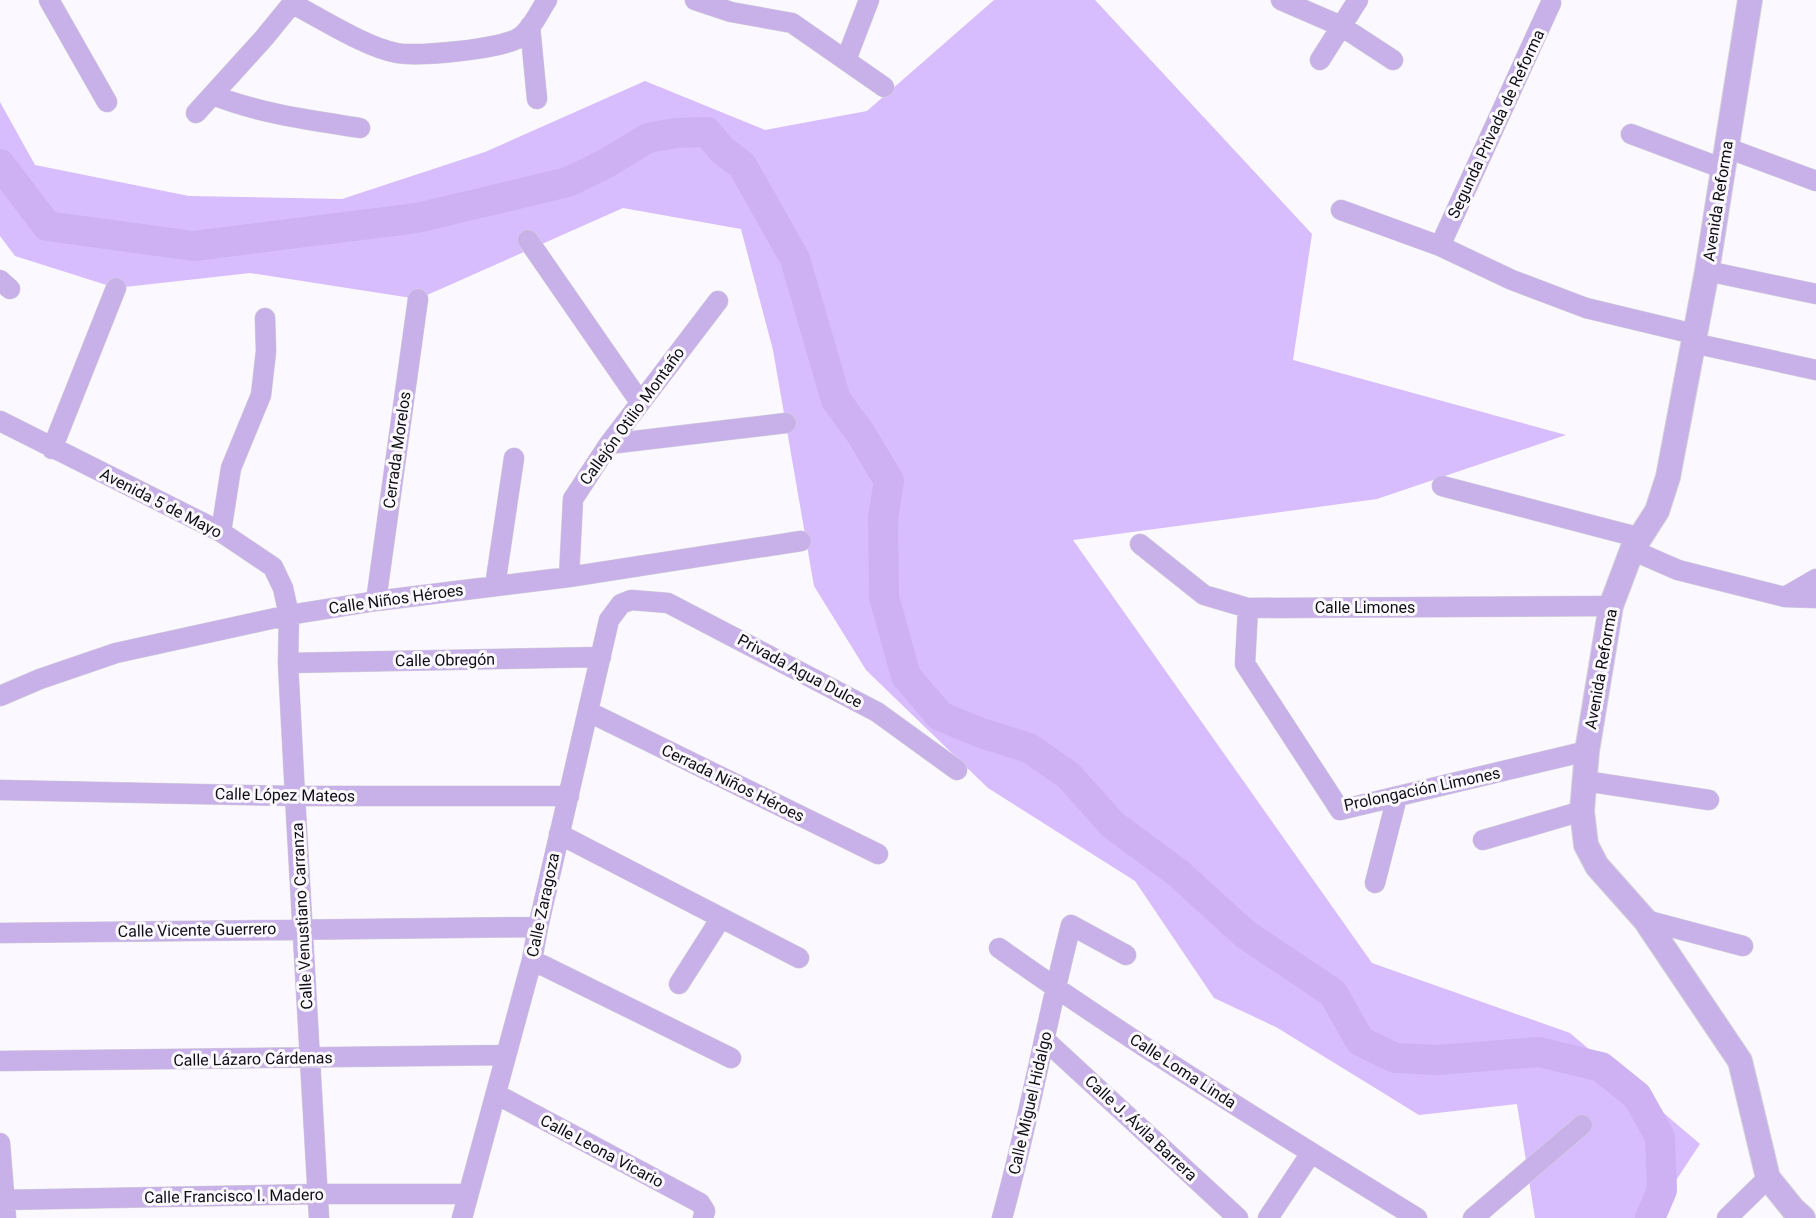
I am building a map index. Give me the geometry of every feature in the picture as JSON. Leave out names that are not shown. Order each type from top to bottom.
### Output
[{"type":"street","points":[[49,0],[107,102]]},
{"type":"street","points":[[196,113],[294,2],[363,41],[397,53],[435,53],[504,44],[520,38],[547,0]]},
{"type":"street","points":[[695,0],[730,12],[792,23],[884,87]]},
{"type":"street","points":[[846,60],[869,0]]},
{"type":"street","points":[[1281,0],[1341,26],[1392,60]]},
{"type":"street","points":[[1320,60],[1358,0]]},
{"type":"street","name":"Avenida Reforma","points":[[1750,0],[1707,271],[1668,477],[1657,511],[1637,544],[1611,606],[1587,751],[1582,811],[1586,845],[1597,866],[1645,920],[1740,1061],[1768,1178],[1803,1218]]},
{"type":"street","name":"Segunda Privada de Reforma","points":[[1440,246],[1551,3]]},
{"type":"street","points":[[530,26],[537,99]]},
{"type":"street","points":[[213,95],[243,106],[273,113],[360,128]]},
{"type":"street","points":[[1632,134],[1816,181]]},
{"type":"street","points":[[1341,210],[1440,246],[1512,280],[1586,308],[1693,339],[1816,370]]},
{"type":"street","points":[[528,240],[640,402]]},
{"type":"street","points":[[1707,271],[1816,294]]},
{"type":"street","points":[[52,449],[116,288]]},
{"type":"street","name":"Cerrada Morelos","points":[[376,601],[417,299]]},
{"type":"street","name":"Callejón Otilio Montaño","points":[[569,577],[573,499],[609,444],[718,301]]},
{"type":"street","points":[[220,532],[231,468],[261,395],[266,351],[266,318]]},
{"type":"street","name":"Avenida 5 de Mayo","points":[[0,421],[220,532],[273,567],[283,588],[289,621]]},
{"type":"street","points":[[609,444],[786,423]]},
{"type":"street","points":[[495,586],[514,458]]},
{"type":"street","points":[[1442,486],[1637,544],[1678,570],[1785,597],[1816,598]]},
{"type":"street","name":"Calle Niños Héroes","points":[[0,696],[40,679],[116,653],[289,621],[376,601],[569,577],[801,541]]},
{"type":"street","name":"Calle Limones","points":[[1140,544],[1204,595],[1248,608],[1611,606]]},
{"type":"street","points":[[1785,597],[1816,579]]},
{"type":"street","name":"Calle Zaragoza","points":[[462,1218],[532,960],[609,620],[621,604],[631,600]]},
{"type":"street","name":"Privada Agua Dulce","points":[[631,600],[668,603],[679,608],[877,712],[957,770]]},
{"type":"street","name":"Prolongación Limones","points":[[1248,608],[1245,664],[1340,810],[1587,751]]},
{"type":"street","name":"Calle Venustiano Carranza","points":[[289,621],[288,656],[295,796],[319,1218]]},
{"type":"street","name":"Calle Obregón","points":[[288,656],[601,657]]},
{"type":"street","name":"Cerrada Niños Héroes","points":[[589,712],[878,854]]},
{"type":"street","points":[[1585,781],[1709,800]]},
{"type":"street","name":"Calle López Mateos","points":[[0,790],[295,796],[569,796]]},
{"type":"street","points":[[1375,883],[1397,797]]},
{"type":"street","points":[[1483,840],[1582,811]]},
{"type":"street","points":[[559,834],[799,958]]},
{"type":"street","points":[[679,984],[722,918]]},
{"type":"street","points":[[1645,920],[1743,946]]},
{"type":"street","name":"Calle Miguel Hidalgo","points":[[1002,1218],[1071,925],[1126,955]]},
{"type":"street","name":"Calle Vicente Guerrero","points":[[0,933],[538,927]]},
{"type":"street","name":"Calle Loma Linda","points":[[999,948],[1055,988],[1311,1153],[1417,1218]]},
{"type":"street","points":[[532,960],[731,1058]]},
{"type":"street","name":"Calle J. Ávila Barrera","points":[[1044,1039],[1238,1218]]},
{"type":"street","name":"Calle Lázaro Cárdenas","points":[[0,1061],[506,1055]]},
{"type":"street","name":"Calle Leona Vicario","points":[[496,1094],[700,1203],[704,1215]]},
{"type":"street","points":[[1473,1218],[1582,1125]]},
{"type":"street","points":[[0,1143],[4,1206]]},
{"type":"street","points":[[1268,1218],[1311,1153]]},
{"type":"street","points":[[1727,1218],[1768,1178]]},
{"type":"street","name":"Calle Francisco I. Madero","points":[[4,1206],[318,1194],[467,1194]]},
{"type":"shaded area","points":[[994,0],[1095,0],[1312,234],[1293,360],[1566,435],[1377,499],[1073,540],[1372,963],[1570,1033],[1700,1144],[1651,1218],[1535,1218],[1517,1104],[1419,1115],[1276,1027],[1214,998],[1135,881],[988,788],[866,670],[814,586],[773,350],[741,229],[623,208],[418,299],[250,273],[116,288],[15,256],[0,236],[0,102],[35,165],[189,196],[342,199],[485,152],[645,81],[765,130],[867,111]]},
{"type":"waterway","points":[[0,164],[47,226],[194,246],[417,218],[568,182],[605,164],[648,138],[676,133],[707,132],[722,150],[742,165],[795,259],[836,400],[861,434],[889,481],[883,518],[884,597],[906,676],[940,716],[981,733],[1029,748],[1068,775],[1113,825],[1178,873],[1245,934],[1333,993],[1360,1041],[1395,1058],[1437,1060],[1539,1052],[1601,1067],[1637,1096],[1660,1137],[1662,1190],[1650,1218]]}]
